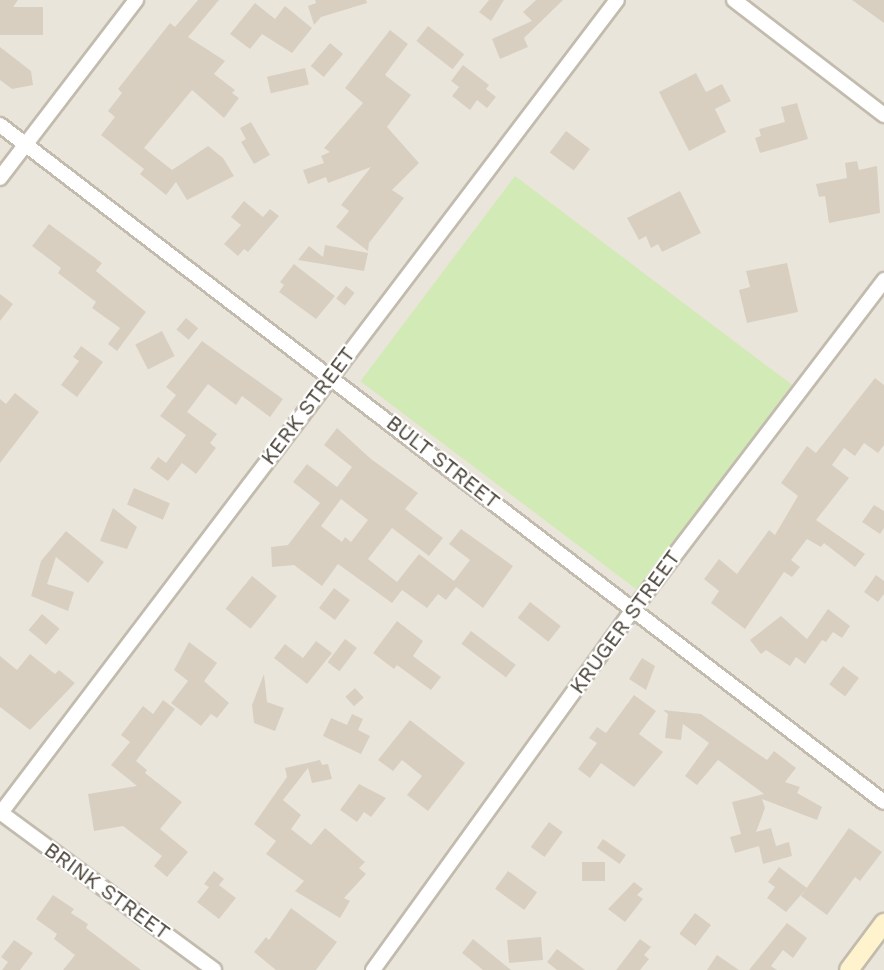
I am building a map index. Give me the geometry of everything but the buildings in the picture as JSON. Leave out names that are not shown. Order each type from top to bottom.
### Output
[{"type":"street","points":[[0,178],[136,0]]},
{"type":"street","name":"KERK STREET","points":[[0,813],[618,0]]},
{"type":"street","points":[[734,0],[884,115]]},
{"type":"street","name":"BULT STREET","points":[[0,125],[331,375],[884,802]]},
{"type":"street","name":"KRUGER STREET","points":[[373,970],[633,610],[884,279]]},
{"type":"street","name":"BRINK STREET","points":[[0,813],[214,970]]},
{"type":"street","points":[[849,970],[884,923]]},
{"type":"shaded area","points":[[0,0],[884,0],[884,970],[0,970]]},
{"type":"green space","points":[[515,176],[792,385],[637,590],[360,381]]}]
